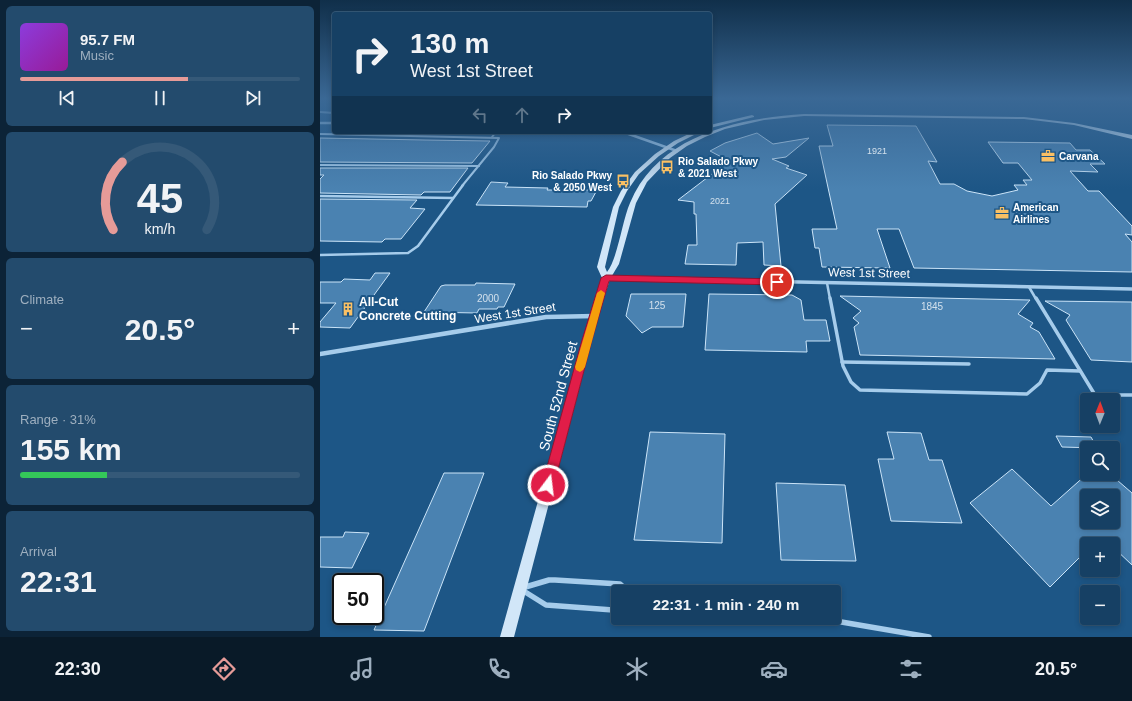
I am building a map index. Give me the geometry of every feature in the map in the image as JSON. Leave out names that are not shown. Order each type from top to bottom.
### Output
[{"type":"main road","points":[[712,133],[724,129]]},
{"type":"main road","points":[[1109,129],[1132,133]]},
{"type":"main road","points":[[1109,129],[1132,137]]},
{"type":"main road","points":[[693,134],[668,148],[637,173],[620,199],[601,267],[606,278],[615,267],[631,205],[637,192],[653,170],[677,151],[699,138],[710,134]]},
{"type":"main road","name":"South 52nd Street","points":[[507,637],[606,278]]},
{"type":"street","points":[[629,134],[677,151]]},
{"type":"street","name":"West 1st Street","points":[[606,278],[1132,289]]},
{"type":"street","name":"West 1st Street","points":[[320,354],[546,317],[595,316]]},
{"type":"street","points":[[520,589],[549,580],[621,585]]},
{"type":"street","points":[[520,589],[546,605],[611,610]]},
{"type":"street","points":[[841,622],[929,637]]},
{"type":"lane","points":[[320,134],[499,138],[494,147],[453,198],[418,246],[408,254],[320,255]]},
{"type":"lane","points":[[320,165],[479,166]]},
{"type":"lane","points":[[320,196],[453,198]]},
{"type":"lane","points":[[827,283],[842,362],[851,382],[860,390],[1027,394],[1040,383],[1047,370],[1080,371]]},
{"type":"lane","points":[[1029,287],[1095,395],[1132,396]]},
{"type":"lane","points":[[842,362],[969,364]]},
{"type":"building","points":[[828,129],[918,129],[937,162],[928,161],[940,184],[954,184],[967,191],[992,196],[1018,190],[1014,185],[1027,185],[1023,180],[1032,180],[1018,163],[1003,163],[988,142],[1070,143],[1076,150],[1090,150],[1105,164],[1090,164],[1098,172],[1070,171],[1088,191],[1099,191],[1132,226],[1132,235],[1125,234],[1132,242],[1132,272],[914,268],[899,229],[877,229],[890,268],[822,267],[819,248],[815,248],[812,229],[837,229],[819,146],[833,146]]},
{"type":"building","points":[[757,133],[773,144],[809,138],[786,157],[772,159],[789,166],[786,168],[807,175],[775,204],[781,266],[764,265],[763,242],[737,243],[736,265],[685,264],[688,245],[697,245],[696,214],[694,214],[694,202],[678,200],[729,161],[710,151],[725,143]]},
{"type":"building","points":[[320,138],[490,141],[472,163],[320,162]]},
{"type":"building","points":[[320,168],[468,168],[450,192],[424,192],[421,195],[320,193],[320,179],[324,175],[320,175]]},
{"type":"building","points":[[491,182],[508,183],[505,187],[548,188],[547,190],[597,190],[591,201],[588,201],[587,207],[476,205]]},
{"type":"building","points":[[320,199],[417,200],[410,208],[425,209],[401,239],[385,239],[382,242],[320,241]]},
{"type":"building","points":[[375,273],[390,273],[350,328],[320,327],[320,322],[336,303],[320,303],[320,282],[341,282],[344,279],[370,280]]},
{"type":"building","points":[[476,283],[515,284],[504,307],[498,307],[497,309],[479,309],[477,313],[424,312],[441,286],[475,285]]},
{"type":"building","points":[[631,294],[686,294],[683,327],[652,327],[642,333],[626,316]]},
{"type":"building","points":[[709,294],[792,295],[801,300],[804,320],[826,320],[830,341],[806,341],[807,352],[705,350]]},
{"type":"building","points":[[840,296],[1030,300],[1018,314],[1033,323],[1030,327],[1039,332],[1055,359],[860,355],[854,327],[859,323],[853,318],[861,311]]},
{"type":"building","points":[[1045,301],[1132,302],[1132,362],[1091,360],[1066,320],[1070,315]]},
{"type":"building","points":[[650,432],[725,434],[722,543],[634,540]]},
{"type":"building","points":[[887,432],[921,433],[929,460],[942,460],[962,523],[891,521],[878,459],[894,459]]},
{"type":"building","points":[[1056,436],[1091,437],[1093,441],[1080,441],[1080,448],[1062,447]]},
{"type":"building","points":[[1012,469],[1051,506],[1080,480],[1118,481],[1132,493],[1132,565],[1120,554],[1120,537],[1080,537],[1080,557],[1050,587],[970,503]]},
{"type":"building","points":[[444,473],[484,473],[424,631],[374,630],[376,625],[384,625],[384,608]]},
{"type":"building","points":[[776,483],[845,485],[856,561],[781,560]]},
{"type":"building","points":[[345,532],[369,533],[352,568],[320,567],[320,537],[343,537]]},
{"type":"slow traffic","points":[[580,367],[601,293]]},
{"type":"place","name":"Carvana","points":[[1048,156]]},
{"type":"place","name":"Rio Salado Pkwy & 2021 West","points":[[667,167]]},
{"type":"place","name":"Rio Salado Pkwy & 2050 West","points":[[623,181]]},
{"type":"place","name":"American Airlines","points":[[1002,213]]},
{"type":"place","name":"All-Cut Concrete Cutting","points":[[348,309]]},
{"type":"route","points":[[548,485],[587,340],[606,278],[777,282]]}]
